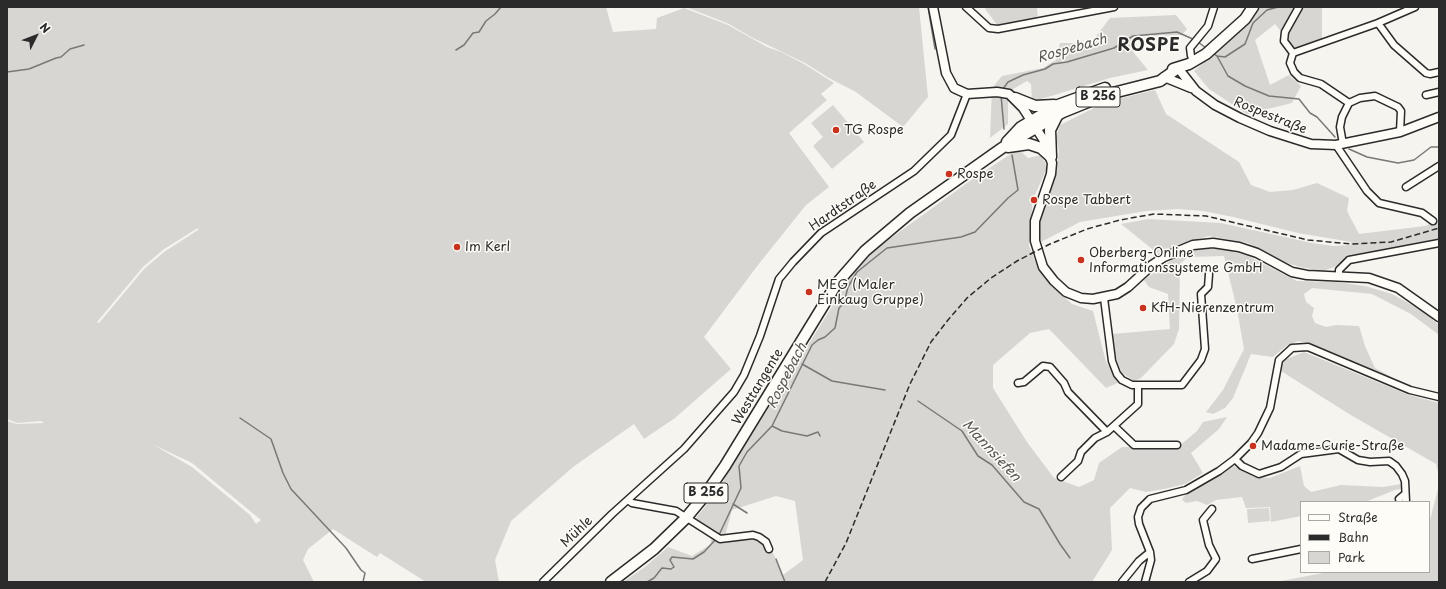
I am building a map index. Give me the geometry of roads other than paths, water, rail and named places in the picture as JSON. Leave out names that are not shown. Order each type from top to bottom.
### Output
[{"type":"main road","name":"Westtangente","points":[[611,582],[654,549],[686,518],[725,466],[822,307],[853,263],[884,234],[910,213],[1002,148],[1033,124],[1084,94],[1189,64],[1206,54],[1214,47],[1245,19],[1253,7]]},
{"type":"main road","name":"Westtangente","points":[[1058,110],[1156,82],[1178,68]]},
{"type":"main road","name":"B 256","points":[[1015,98],[1035,106],[1058,110]]},
{"type":"main road","points":[[1051,157],[1050,130],[1058,110]]},
{"type":"main road","name":"B 256","points":[[1002,148],[1029,144],[1042,148],[1051,157]]},
{"type":"street","points":[[933,7],[946,73],[954,88],[967,94],[1001,92],[1015,98],[1033,124],[1051,157],[1050,174],[1035,221],[1035,241],[1038,255],[1043,267],[1054,282],[1066,292],[1081,298],[1104,298],[1117,294],[1128,287],[1152,265],[1171,254],[1193,245],[1213,243],[1240,247],[1258,253],[1292,272],[1307,276],[1369,278],[1398,288],[1439,317]]},
{"type":"street","points":[[966,7],[989,28],[998,29],[1114,7]]},
{"type":"street","points":[[1191,56],[1190,48],[1208,26],[1214,7]]},
{"type":"street","points":[[1293,53],[1284,41],[1284,32],[1299,7]]},
{"type":"street","points":[[1293,53],[1378,23],[1415,7]]},
{"type":"street","points":[[1378,23],[1394,45],[1426,73],[1430,74],[1439,72]]},
{"type":"street","points":[[1293,53],[1290,63],[1294,72],[1300,78],[1321,84],[1349,103]]},
{"type":"street","name":"Rospestraße","points":[[1178,68],[1196,91],[1207,100],[1240,118],[1303,143],[1340,145],[1400,132],[1439,117]]},
{"type":"street","points":[[1164,77],[1196,91]]},
{"type":"street","points":[[1426,95],[1439,92]]},
{"type":"street","name":"Hardtstraße","points":[[684,449],[734,392],[744,374],[767,318],[779,279],[821,233],[914,171],[951,135],[957,125],[967,94]]},
{"type":"street","points":[[1400,132],[1401,111],[1398,107],[1375,96],[1360,98],[1349,103],[1342,118],[1340,127],[1340,145],[1367,191],[1379,203],[1422,213],[1433,221]]},
{"type":"street","points":[[1406,187],[1439,166]]},
{"type":"street","points":[[1339,277],[1339,270],[1349,260],[1439,243]]},
{"type":"street","points":[[1104,298],[1112,361],[1117,374],[1122,380],[1132,385],[1182,385],[1201,360],[1205,349],[1201,294],[1208,287],[1209,274]]},
{"type":"street","points":[[1146,582],[1150,552],[1138,517],[1141,508],[1150,499],[1186,490],[1235,459],[1258,433],[1270,408],[1279,360],[1292,348],[1308,347],[1410,390],[1439,397]]},
{"type":"street","points":[[1018,383],[1024,382],[1043,366],[1050,367],[1064,383],[1068,392],[1107,432]]},
{"type":"street","points":[[1061,477],[1078,461],[1081,452],[1095,438],[1107,432],[1138,404],[1138,385]]},
{"type":"street","points":[[1114,426],[1134,445],[1177,445]]},
{"type":"street","name":"Mühle","points":[[543,582],[628,500],[684,449]]},
{"type":"street","points":[[1235,459],[1242,466],[1259,474],[1281,467],[1301,454],[1339,449],[1358,460],[1370,462],[1389,461],[1396,466],[1405,481],[1406,501]]},
{"type":"street","points":[[1400,501],[1399,499],[1405,494]]},
{"type":"street","points":[[628,500],[632,503],[676,511],[717,537],[753,535],[759,537],[766,542],[769,548]]},
{"type":"street","points":[[1189,582],[1207,571],[1216,559],[1209,545],[1203,520],[1212,509]]},
{"type":"street","points":[[1252,560],[1300,549]]},
{"type":"street","points":[[1122,582],[1139,560],[1150,552]]},
{"type":"waterway","points":[[456,50],[464,45],[473,33],[479,32],[486,21],[501,7]]},
{"type":"waterway","points":[[928,7],[935,49]]},
{"type":"waterway","name":"Rospebach","points":[[1213,53],[1217,56],[1225,57],[1245,44],[1253,23],[1267,10],[1278,7]]},
{"type":"waterway","name":"Rospebach","points":[[1003,89],[1008,82],[1023,75],[1045,69],[1053,64],[1067,62],[1114,48],[1133,36],[1177,32],[1195,40]]},
{"type":"waterway","name":"Rospebach","points":[[1198,42],[1206,48]]},
{"type":"waterway","points":[[7,72],[29,69],[61,57],[70,49],[84,45]]},
{"type":"waterway","points":[[1217,56],[1228,76],[1245,86],[1269,96],[1299,99],[1310,113],[1317,117],[1335,137]]},
{"type":"waterway","name":"Rospebach","points":[[1001,95],[1004,129]]},
{"type":"waterway","points":[[1349,149],[1367,157],[1398,163],[1414,160],[1431,147],[1439,147]]},
{"type":"waterway","name":"Rospebach","points":[[719,535],[741,488],[739,466],[747,452],[772,426],[812,345],[825,337],[835,328],[839,308],[844,303],[848,287],[857,272],[887,248],[961,237],[975,232],[1008,198],[1018,190],[1012,155]]},
{"type":"waterway","name":"Mannsiefen","points":[[802,364],[832,381],[885,390]]},
{"type":"waterway","name":"Mannsiefen","points":[[918,401],[962,431],[978,456],[992,465],[1024,502],[1039,509],[1070,558]]},
{"type":"waterway","points":[[240,418],[271,439],[283,473],[291,489],[346,548],[361,570],[365,573],[363,582]]},
{"type":"waterway","points":[[772,426],[782,431],[807,436],[818,432],[820,436]]},
{"type":"waterway","points":[[733,504],[747,513]]},
{"type":"waterway","name":"Rospebach","points":[[647,582],[654,578],[662,568],[671,569],[674,567],[670,560],[672,557],[693,559],[704,552],[717,538]]},
{"type":"waterway","points":[[776,559],[785,582]]},
{"type":"railway","points":[[825,582],[846,543],[910,384],[931,342],[967,298],[991,278],[1017,261],[1050,244],[1087,229],[1120,220],[1154,214],[1206,216],[1308,240],[1351,244],[1391,242],[1439,228]]},
{"type":"place","name":"TG Rospe","points":[[836,130]]},
{"type":"place","name":"Rospe","points":[[949,174]]},
{"type":"place","name":"Rospe Tabbert","points":[[1034,200]]},
{"type":"place","name":"Im Kerl","points":[[457,247]]},
{"type":"place","name":"Oberberg-Online Informationssysteme GmbH","points":[[1081,260]]},
{"type":"place","name":"MEG (Maler Einkaug Gruppe)","points":[[809,292]]},
{"type":"place","name":"KfH-Nierenzentrum","points":[[1143,308]]},
{"type":"place","name":"Madame-Curie-Straße","points":[[1253,446]]},
{"type":"district","name":"ROSPE","points":[[1149,46]]}]
